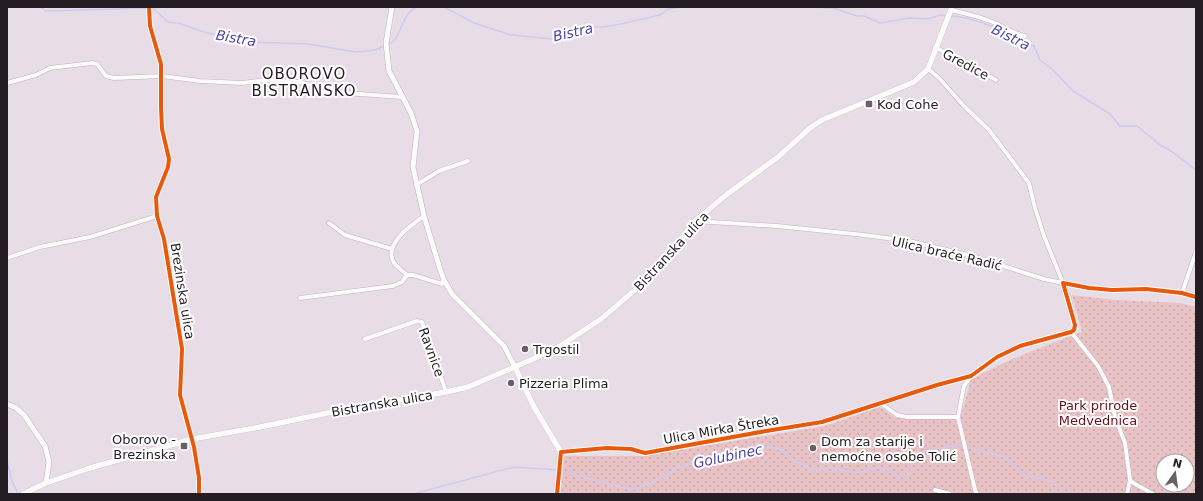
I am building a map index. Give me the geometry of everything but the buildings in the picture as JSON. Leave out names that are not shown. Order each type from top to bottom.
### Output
[{"type":"main road","name":"Bistranska ulica","points":[[23,494],[46,483],[90,468],[192,440],[347,409],[468,387],[560,346],[601,320],[653,273],[672,252],[696,221],[726,195],[778,157],[810,128],[822,120],[914,82],[928,68],[950,12]]},
{"type":"main road","points":[[515,367],[534,407],[561,452],[557,494]]},
{"type":"street","name":"Brezinska ulica","points":[[149,7],[150,26],[161,64],[162,129],[169,159],[168,167],[156,197],[157,216],[164,239],[182,349],[180,395],[192,440]]},
{"type":"street","points":[[392,7],[386,43],[386,53],[390,71],[411,113],[417,131],[413,167],[416,185],[444,280],[452,294],[504,346],[515,367]]},
{"type":"street","points":[[950,12],[984,19],[1025,36]]},
{"type":"street","name":"Gredice","points":[[935,47],[996,80]]},
{"type":"street","points":[[7,83],[36,75],[50,68],[92,63],[96,64],[106,76],[114,78],[162,76],[200,81],[242,83],[266,80],[292,82],[345,93],[402,97]]},
{"type":"street","points":[[928,68],[989,130],[1029,183],[1044,236],[1063,283],[1075,324],[1074,330],[1071,332],[1020,346],[998,357],[971,376],[964,386],[958,417],[976,492],[970,494]]},
{"type":"street","points":[[416,185],[439,171],[468,161]]},
{"type":"street","points":[[7,258],[40,247],[90,237],[157,216]]},
{"type":"street","points":[[424,216],[404,231],[391,253],[395,264],[407,275],[413,275],[442,284],[444,280]]},
{"type":"street","name":"Ulica braće Radić","points":[[696,221],[793,228],[909,241],[972,256],[1044,279],[1063,283],[1089,288],[1112,290],[1146,289],[1182,293],[1196,297]]},
{"type":"street","points":[[329,223],[345,235],[392,249]]},
{"type":"street","points":[[1182,293],[1196,252]]},
{"type":"street","points":[[300,298],[393,286],[402,282],[407,275]]},
{"type":"street","name":"Ravnice","points":[[365,339],[417,320],[422,322],[446,392]]},
{"type":"street","points":[[1071,332],[1098,366],[1109,387],[1115,417],[1125,443],[1130,480],[1127,494]]},
{"type":"street","name":"Ulica Mirka Štreka","points":[[561,452],[607,448],[631,448],[645,453],[822,422],[882,404],[936,385],[971,376]]},
{"type":"street","points":[[7,404],[16,408],[24,415],[45,446],[49,462],[46,483]]},
{"type":"street","points":[[882,404],[897,415],[907,417],[958,417]]},
{"type":"street","points":[[192,440],[199,478],[199,494]]},
{"type":"street","points":[[1130,480],[1154,494]]},
{"type":"street","points":[[935,490],[950,494]]},
{"type":"green space","name":"Park prirode Medvednica","points":[[1072,295],[1114,300],[1180,303],[1196,307],[1196,494],[561,494],[564,456],[643,456],[825,426],[880,407],[896,418],[960,419],[971,380],[1039,348],[1082,332]]},
{"type":"waterway","name":"Bistra","points":[[40,7],[46,11],[153,8],[168,22],[178,23],[204,32],[245,42],[308,44],[356,52],[375,50],[384,46]]},
{"type":"waterway","name":"Bistra","points":[[388,45],[397,37],[407,15],[417,7]]},
{"type":"waterway","name":"Bistra","points":[[444,7],[474,23],[511,35],[553,39],[566,31],[581,27],[604,27],[621,24],[660,15],[668,9],[682,7]]},
{"type":"waterway","name":"Bistra","points":[[809,7],[833,8],[857,16],[864,16],[880,23],[909,18],[927,19],[940,15],[947,16]]},
{"type":"waterway","name":"Bistra","points":[[951,16],[972,19],[1004,31],[1034,46],[1040,60],[1053,70],[1073,91],[1110,114],[1120,126],[1137,126],[1159,144],[1174,153],[1196,170]]},
{"type":"waterway","name":"Golubinec","points":[[561,471],[632,490],[656,481],[677,468],[698,461],[720,457],[738,456],[759,448],[771,447],[783,450],[794,460],[810,469],[818,470],[832,468],[856,473],[876,468],[886,469],[899,476],[905,477],[911,470],[914,456],[938,448],[963,446]]},
{"type":"waterway","name":"Golubinec","points":[[967,447],[1005,457],[1026,476],[1047,480],[1068,494]]},
{"type":"waterway","name":"Golubinec","points":[[7,460],[12,481],[18,494]]},
{"type":"waterway","name":"Golubinec","points":[[413,494],[514,467],[557,470]]},
{"type":"cycle path","points":[[149,7],[150,26],[161,64],[162,129],[169,159],[168,167],[156,197],[157,216],[164,239],[182,349],[180,395],[194,447],[199,478],[199,494]]},
{"type":"cycle path","points":[[1063,283],[1089,288],[1112,290],[1146,289],[1182,293],[1196,297]]},
{"type":"cycle path","points":[[557,494],[561,452],[607,448],[631,449],[645,453],[822,422],[937,385],[971,376],[997,357],[1020,346],[1074,330],[1075,325],[1063,283]]},
{"type":"place","name":"Kod Cohe","points":[[869,104]]},
{"type":"place","name":"Trgostil","points":[[525,349]]},
{"type":"place","name":"Pizzeria Plima","points":[[511,383]]},
{"type":"place","name":"Oborovo - Brezinska","points":[[184,446]]},
{"type":"place","name":"Dom za starije i nemoćne osobe Tolić","points":[[813,448]]},
{"type":"district","name":"OBOROVO BISTRANSKO","points":[[304,82]]}]
